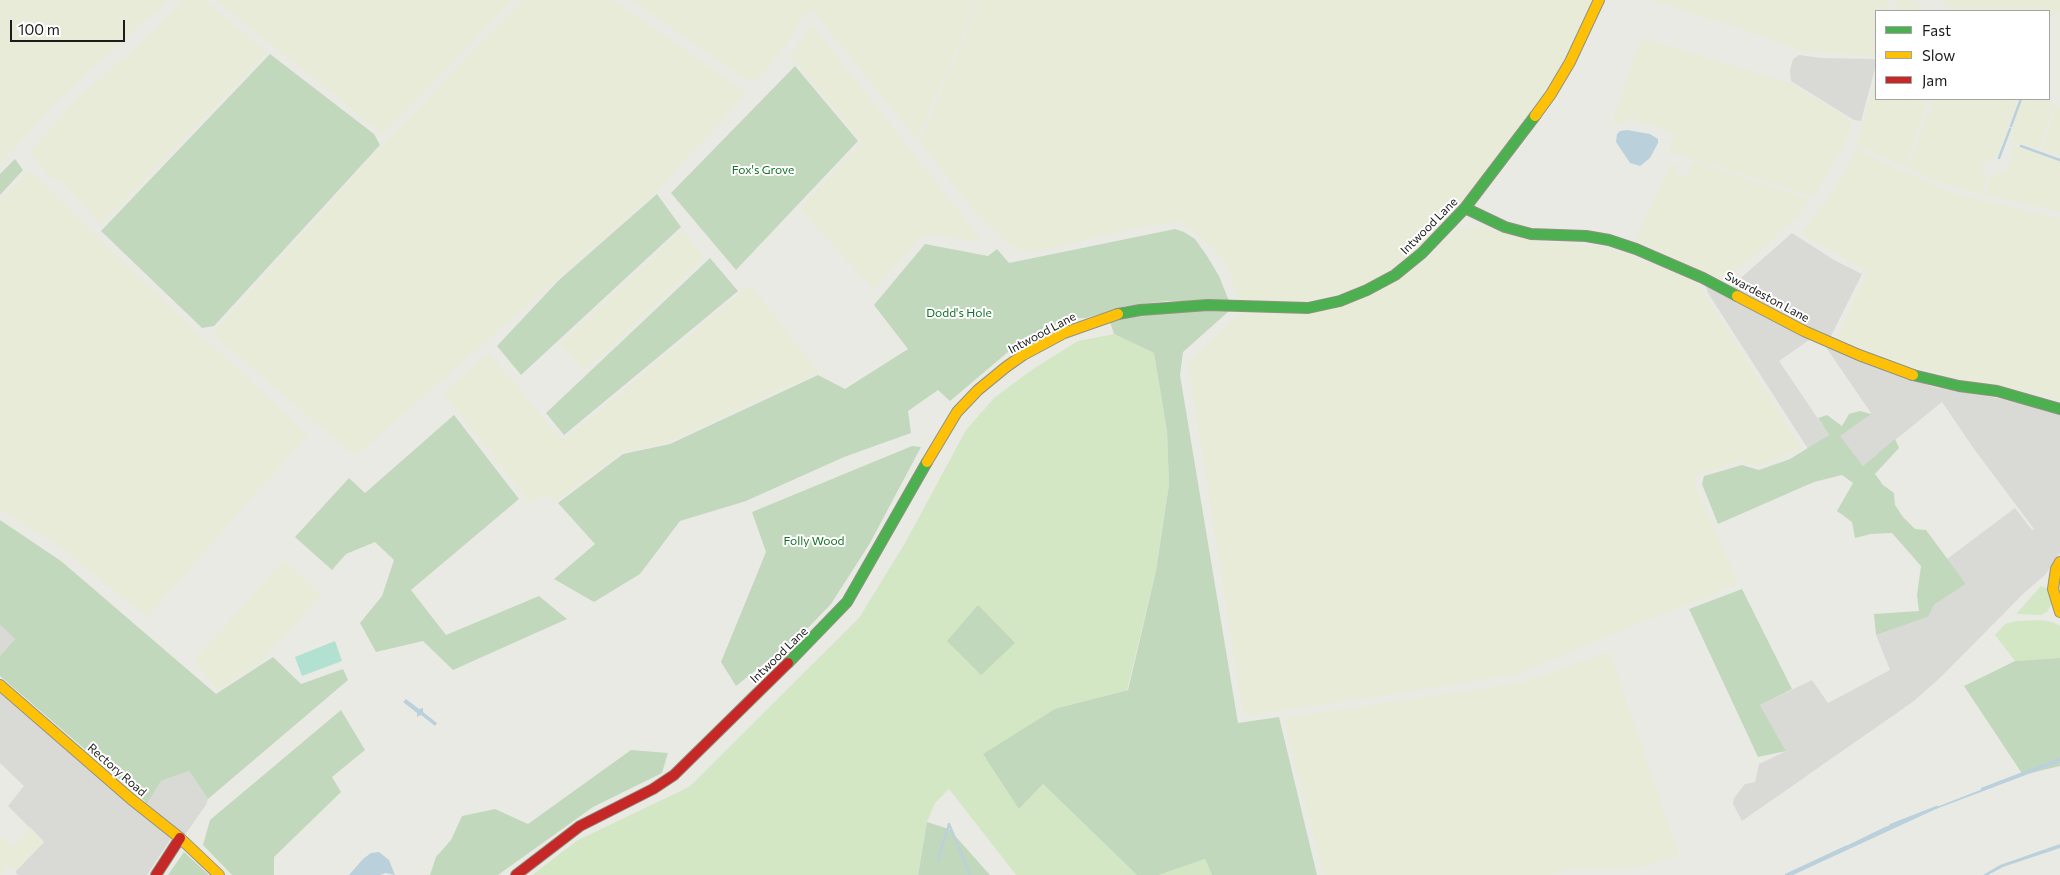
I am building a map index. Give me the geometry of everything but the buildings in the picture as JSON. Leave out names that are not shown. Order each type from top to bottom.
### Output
[{"type":"street","name":"Intwood Lane","points":[[516,875],[580,826],[653,789],[674,775],[821,631],[847,602],[900,507],[957,412],[978,390],[1017,359],[1064,333],[1109,316],[1140,310],[1208,305],[1308,308],[1340,301],[1367,290],[1395,275],[1422,253],[1465,208],[1500,163],[1551,94],[1570,62],[1600,0]]},
{"type":"street","name":"Swardeston Lane","points":[[1465,208],[1505,227],[1531,234],[1586,236],[1609,240],[1636,249],[1703,278],[1804,331],[1886,365],[1920,377],[1960,386],[1997,391],[2060,409]]},
{"type":"street","points":[[2060,562],[2056,569],[2053,589],[2060,612]]},
{"type":"street","name":"Rectory Road","points":[[0,685],[131,799],[180,838],[218,875]]},
{"type":"street","points":[[156,875],[180,838]]},
{"type":"shaded area","points":[[1799,55],[1821,58],[1875,59],[1875,69],[1861,121],[1854,120],[1791,81],[1790,70],[1793,59]]},
{"type":"shaded area","points":[[1792,233],[1834,260],[1862,274],[1830,338],[1732,288],[1734,284]]},
{"type":"shaded area","points":[[1704,281],[1812,338],[1779,361],[1829,435],[1808,449],[1708,293]]},
{"type":"shaded area","points":[[1823,343],[1933,387],[1997,398],[2060,413],[2060,553],[2045,575],[2024,593],[1942,676],[1914,701],[1742,821],[1733,804],[1734,798],[1745,784],[1755,782],[1759,764],[1786,751],[1760,705],[1812,680],[1828,703],[1890,670],[1876,635],[1928,617],[1934,605],[1966,584],[1947,559],[2015,508],[2032,530],[2034,529],[1974,449],[1942,402],[1863,466],[1839,436],[1871,413]]},
{"type":"shaded area","points":[[0,625],[15,639],[0,656]]},
{"type":"shaded area","points":[[0,691],[139,810],[161,781],[189,771],[208,799],[206,805],[184,836],[176,831],[147,875],[18,875],[15,872],[44,842],[8,806],[24,786],[0,763]]},
{"type":"green space","points":[[0,0],[168,0],[60,98],[0,164]]},
{"type":"green space","points":[[184,0],[205,0],[267,52],[101,225],[60,180],[53,180],[29,153],[79,97],[148,37]]},
{"type":"green space","points":[[215,0],[513,0],[383,134]]},
{"type":"green space","points":[[522,0],[613,0],[747,93],[655,193],[357,455],[352,453],[215,336],[217,329],[378,150]]},
{"type":"green space","points":[[632,0],[978,0],[917,139],[813,11],[806,12],[783,49],[757,81],[746,80]]},
{"type":"green space","points":[[980,0],[1596,0],[1565,61],[1533,111],[1466,201],[1416,251],[1381,276],[1345,292],[1295,303],[1239,301],[1227,265],[1212,247],[1181,222],[1141,227],[1032,253],[1010,245],[976,212],[919,142]]},
{"type":"green space","points":[[1650,0],[1889,0],[1887,10],[1875,10],[1875,57],[1800,51],[1749,31]]},
{"type":"green space","points":[[1897,0],[1914,0],[1924,10],[1894,10]]},
{"type":"green space","points":[[1942,0],[2060,0],[2060,13],[2050,16],[2050,10],[1952,10]]},
{"type":"green space","points":[[811,25],[983,242],[924,234],[874,290],[800,209],[862,142],[790,56]]},
{"type":"green space","points":[[1641,38],[1799,87],[1852,121],[1843,148],[1813,196],[1669,152],[1672,134],[1667,130],[1631,119],[1618,124],[1613,120]]},
{"type":"green space","points":[[270,54],[374,134],[380,145],[214,326],[202,328],[101,231]]},
{"type":"green space","name":"Fox's Grove","points":[[795,66],[858,141],[736,270],[671,193]]},
{"type":"green space","points":[[1875,83],[1875,100],[1928,100],[1906,167],[1856,145]]},
{"type":"green space","points":[[1934,100],[2018,100],[1998,155],[1981,166],[1982,172],[1988,176],[1982,194],[1935,181],[1908,168]]},
{"type":"green space","points":[[2022,100],[2047,100],[2054,104],[2039,149],[2009,140]]},
{"type":"green space","points":[[2056,104],[2060,106],[2060,156],[2042,150]]},
{"type":"green space","points":[[2014,145],[2060,162],[2060,212],[1986,195],[1989,178],[2005,171],[2010,164]]},
{"type":"green space","points":[[1857,150],[1948,192],[2060,219],[2060,401],[2039,393],[1988,386],[1906,365],[1837,338],[1867,271],[1801,233],[1831,194]]},
{"type":"green space","points":[[15,159],[23,170],[0,195],[0,174]]},
{"type":"green space","points":[[1693,162],[1810,199],[1798,216],[1759,252],[1725,279],[1719,278],[1636,240],[1671,163],[1677,166],[1678,175],[1686,177]]},
{"type":"green space","points":[[29,170],[182,318],[308,434],[147,617],[56,544],[0,509],[0,202]]},
{"type":"green space","points":[[657,194],[681,227],[521,375],[497,346],[559,280]]},
{"type":"green space","points":[[1476,225],[1530,241],[1600,246],[1627,254],[1688,278],[1699,285],[1802,448],[1759,466],[1741,461],[1696,475],[1695,486],[1739,584],[1607,636],[1516,675],[1246,716],[1242,709],[1188,363],[1240,313],[1327,310],[1379,292],[1420,264],[1456,230]]},
{"type":"green space","name":"Dodd's Hole","points":[[1175,229],[1195,239],[1219,276],[1229,301],[1167,301],[1126,306],[1086,318],[1065,319],[1008,352],[950,401],[938,390],[908,411],[911,433],[844,457],[746,501],[680,521],[640,574],[594,602],[554,579],[595,544],[558,503],[623,454],[670,444],[818,375],[845,389],[908,349],[874,305],[925,244],[988,256],[997,249],[1009,263]]},
{"type":"green space","points":[[682,230],[705,257],[584,371],[561,344]]},
{"type":"green space","points":[[710,258],[738,291],[564,435],[546,413]]},
{"type":"green space","points":[[750,285],[819,372],[668,442],[621,452],[556,501],[546,493],[531,503],[443,393],[489,353],[560,438],[567,438]]},
{"type":"green space","points":[[1209,309],[1229,311],[1183,352],[1180,375],[1238,723],[1279,717],[1317,875],[1212,875],[1205,859],[1159,875],[1137,875],[1043,784],[1019,809],[983,754],[1055,709],[1128,690],[1156,571],[1169,485],[1167,431],[1154,353],[1114,334],[1109,319],[1141,314]]},
{"type":"green space","points":[[1114,334],[1154,353],[1167,431],[1169,485],[1156,571],[1127,690],[1055,710],[1019,809],[1043,784],[1137,875],[1016,875],[949,789],[935,803],[927,822],[918,875],[532,875],[578,840],[689,787],[859,618],[905,543],[966,430],[994,398],[1033,369],[1078,341]]},
{"type":"green space","points":[[1860,411],[1871,414],[1840,436],[1863,466],[1895,439],[1899,448],[1875,474],[1883,485],[1894,493],[1895,505],[1903,517],[1915,529],[1926,530],[1966,584],[1934,605],[1928,617],[1876,635],[1874,614],[1919,611],[1917,595],[1921,566],[1892,533],[1871,534],[1855,538],[1852,522],[1837,511],[1853,483],[1842,475],[1814,482],[1718,524],[1702,484],[1704,476],[1742,465],[1759,470],[1790,459],[1829,435],[1818,418],[1827,415],[1842,426],[1849,414]]},
{"type":"green space","points":[[454,415],[519,499],[411,590],[446,635],[539,596],[567,619],[453,670],[423,641],[376,652],[360,623],[382,596],[394,560],[375,542],[346,554],[332,570],[295,537],[349,478],[365,493]]},
{"type":"green space","name":"Folly Wood","points":[[912,446],[921,447],[870,543],[831,604],[806,630],[736,686],[721,662],[766,552],[752,512]]},
{"type":"green space","points":[[0,520],[61,561],[216,694],[273,657],[301,684],[343,669],[348,680],[208,799],[189,771],[161,781],[147,803],[0,676],[0,656],[15,639],[0,625]]},
{"type":"green space","points":[[284,560],[321,595],[261,662],[217,690],[194,661]]},
{"type":"green space","points":[[2041,586],[2049,589],[2053,602],[2047,612],[2041,615],[2016,614]]},
{"type":"green space","points":[[1742,589],[1792,689],[1760,705],[1786,751],[1758,757],[1689,609]]},
{"type":"green space","points":[[978,605],[1015,643],[981,675],[947,641]]},
{"type":"green space","points":[[2039,620],[2052,622],[2060,626],[2060,658],[2015,661],[1995,635],[2005,624],[2017,621]]},
{"type":"green space","points":[[335,641],[342,661],[302,676],[295,657]]},
{"type":"green space","points":[[1610,652],[1679,855],[1643,867],[1569,869],[1551,875],[1323,875],[1284,718],[1521,683]]},
{"type":"green space","points":[[2060,658],[2060,766],[2023,775],[1964,686],[2015,661]]},
{"type":"green space","points":[[341,710],[365,750],[332,777],[341,792],[274,857],[274,875],[232,875],[203,845],[210,820]]},
{"type":"green space","points":[[631,750],[668,753],[662,773],[593,807],[498,875],[430,875],[436,857],[451,840],[462,816],[495,809],[528,824]]},
{"type":"green space","points":[[927,822],[949,829],[990,875],[918,875]]},
{"type":"green space","points":[[30,827],[44,842],[19,868],[3,867],[6,871],[0,875],[0,836],[13,847]]},
{"type":"green space","points":[[184,852],[209,875],[168,875]]},
{"type":"green space","points":[[1205,859],[1212,875],[1159,875]]},
{"type":"water","points":[[1627,130],[1650,134],[1658,139],[1658,143],[1650,158],[1640,166],[1630,163],[1616,142],[1617,134],[1620,131]]},
{"type":"water","points":[[406,699],[419,709],[423,708],[423,712],[437,723],[435,726],[421,715],[417,717],[417,713],[403,702]]},
{"type":"water","points":[[2060,759],[2060,762],[1936,809],[1793,875],[1786,875],[1885,827]]},
{"type":"water","points":[[2060,844],[2060,848],[2003,867],[1988,875],[1983,875],[2000,865]]},
{"type":"water","points":[[379,852],[389,860],[395,875],[386,873],[380,875],[349,875],[363,859],[371,853]]},
{"type":"waterway","points":[[2011,126],[2021,100]]},
{"type":"waterway","points":[[1999,158],[2010,129]]},
{"type":"waterway","points":[[2021,146],[2060,160]]},
{"type":"waterway","points":[[1982,789],[2060,759]]},
{"type":"waterway","points":[[1891,825],[1937,807]]},
{"type":"waterway","points":[[938,860],[949,824],[970,875]]},
{"type":"waterway","points":[[1786,875],[1846,847]]},
{"type":"traffic: fast","points":[[1118,314],[1140,310],[1208,305],[1308,308],[1340,301],[1367,290],[1395,275],[1422,253],[1465,208],[1535,116]]},
{"type":"traffic: fast","points":[[1465,208],[1505,227],[1531,234],[1586,236],[1609,240],[1636,249],[1703,278],[1737,296]]},
{"type":"traffic: fast","points":[[1913,375],[1959,386],[1997,391],[2060,409]]},
{"type":"traffic: fast","points":[[788,663],[847,602],[927,462]]},
{"type":"traffic: slow","points":[[1535,116],[1570,62],[1599,0]]},
{"type":"traffic: slow","points":[[1737,296],[1804,331],[1859,355],[1913,375]]},
{"type":"traffic: slow","points":[[927,462],[957,412],[978,390],[1006,367],[1023,355],[1064,333],[1118,314]]},
{"type":"traffic: slow","points":[[2060,562],[2056,569],[2053,589],[2060,612]]},
{"type":"traffic: slow","points":[[0,685],[131,799],[180,838],[219,875]]},
{"type":"traffic: jam","points":[[516,875],[580,826],[653,789],[674,775],[788,663]]},
{"type":"traffic: jam","points":[[156,875],[180,838]]}]
